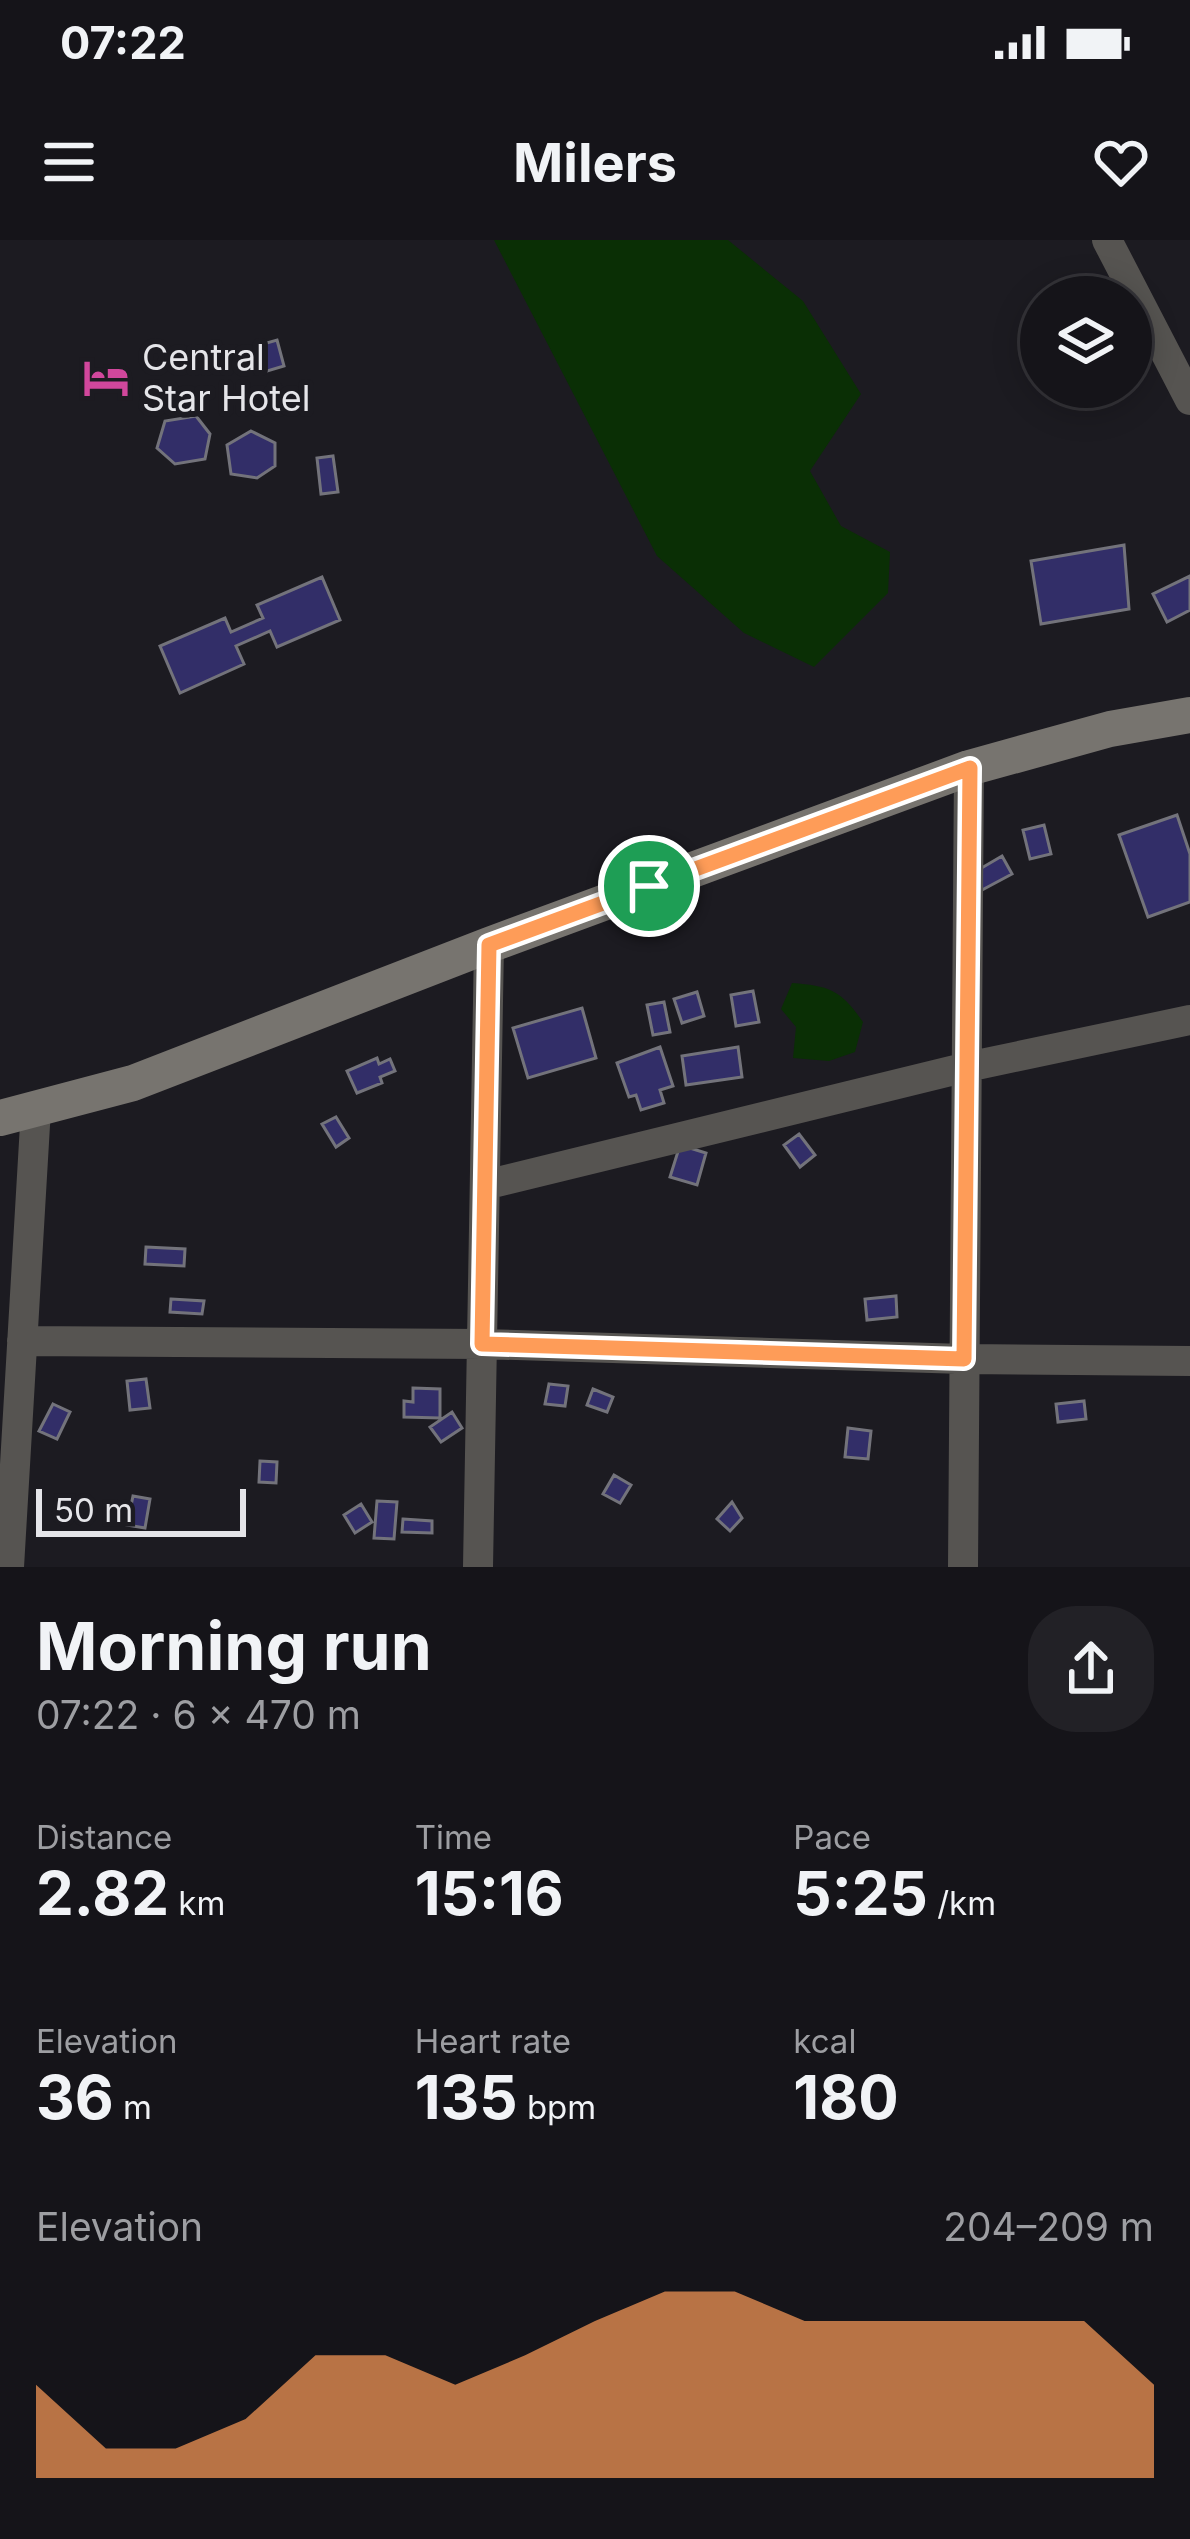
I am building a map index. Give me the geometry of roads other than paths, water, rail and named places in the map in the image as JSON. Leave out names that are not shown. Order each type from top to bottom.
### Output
[{"type":"street","points":[[1107,240],[1190,400]]},
{"type":"street","points":[[0,1118],[133,1083],[489,945],[970,768],[1110,728],[1190,715]]},
{"type":"street","points":[[963,1567],[970,768]]},
{"type":"street","points":[[478,1567],[489,945]]},
{"type":"street","points":[[484,1185],[967,1067],[1190,1020]]},
{"type":"street","points":[[9,1567],[36,1108]]},
{"type":"street","points":[[22,1341],[482,1344],[1190,1361]]},
{"type":"place","name":"Central Star Hotel","points":[[106,378]]}]
